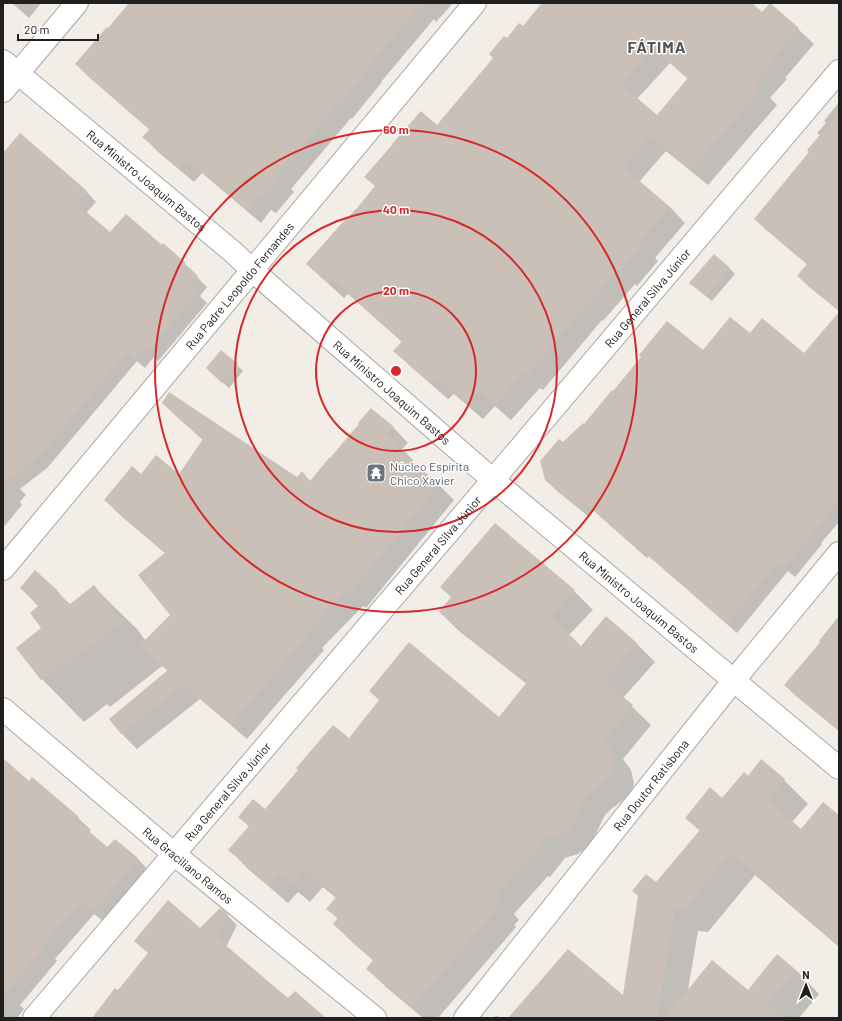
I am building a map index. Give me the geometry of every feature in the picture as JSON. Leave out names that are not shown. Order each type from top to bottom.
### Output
[{"type":"street","points":[[3,91],[10,67],[77,3]]},
{"type":"street","name":"Rua Padre Leopoldo Fernandes","points":[[3,569],[475,3]]},
{"type":"street","name":"Rua Ministro Joaquim Bastos","points":[[10,67],[233,252],[493,480],[839,768]]},
{"type":"street","name":"Rua General Silva Júnior","points":[[34,1018],[493,480],[839,71]]},
{"type":"street","name":"Rua Doutor Ratisbona","points":[[465,1018],[734,680],[839,553]]},
{"type":"street","name":"Rua Graciliano Ramos","points":[[3,709],[174,854],[375,1018]]},
{"type":"building","points":[[129,3],[422,3],[368,67],[369,68],[338,106],[336,105],[278,175],[281,177],[262,200],[257,197],[247,210],[188,160],[180,169],[142,137],[150,129],[75,64]]},
{"type":"building","points":[[542,3],[752,3],[762,12],[770,3],[799,28],[755,82],[762,88],[691,170],[650,136],[623,167],[670,207],[639,242],[643,245],[620,271],[618,269],[527,375],[524,373],[495,405],[479,391],[467,404],[437,379],[432,384],[393,351],[402,341],[332,279],[328,283],[306,264],[375,186],[364,177],[421,111],[437,125],[493,58],[489,54],[504,36],[507,38],[519,23],[523,26]],"holes":[[[653,48],[688,78],[657,115],[621,84]]]},
{"type":"building","points":[[839,113],[839,310],[797,276],[807,264],[754,219],[809,152],[807,150]]},
{"type":"building","points":[[20,133],[87,191],[77,204],[110,232],[126,214],[162,245],[163,243],[186,263],[184,264],[198,276],[191,286],[198,292],[148,351],[144,348],[135,359],[127,352],[45,450],[3,485],[3,153]]},
{"type":"building","points":[[714,254],[730,268],[706,296],[689,283]]},
{"type":"building","points":[[839,312],[839,501],[784,568],[778,562],[727,624],[638,547],[637,549],[584,502],[578,508],[545,480],[540,461],[559,439],[563,442],[583,423],[584,424],[641,357],[639,355],[667,321],[703,350],[730,317],[750,333],[762,318],[804,353]]},
{"type":"building","points":[[221,350],[238,364],[222,383],[206,368]]},
{"type":"building","points":[[169,392],[297,477],[302,471],[310,481],[371,408],[394,427],[386,434],[399,444],[396,448],[439,484],[350,594],[347,591],[307,632],[309,634],[231,725],[184,684],[121,734],[109,719],[168,670],[139,646],[170,615],[138,575],[166,552],[104,500],[132,466],[141,474],[156,455],[179,474],[203,439],[162,403]]},
{"type":"building","points":[[495,523],[575,590],[551,616],[581,646],[606,616],[637,643],[604,681],[633,705],[605,740],[614,756],[614,771],[587,796],[571,827],[559,835],[546,839],[530,860],[529,858],[496,895],[501,900],[495,906],[498,908],[413,1007],[366,969],[373,960],[333,924],[338,918],[326,909],[337,896],[304,869],[291,884],[279,874],[269,885],[228,850],[249,826],[238,817],[253,799],[265,809],[298,770],[296,768],[333,725],[349,738],[379,700],[369,691],[409,642],[499,717],[527,682],[439,612],[451,597],[440,587]]},
{"type":"building","points":[[35,570],[56,589],[69,605],[94,585],[123,622],[66,665],[64,662],[41,680],[16,648],[41,628],[30,613],[39,605],[20,588]]},
{"type":"building","points":[[839,620],[839,731],[784,685]]},
{"type":"building","points":[[3,758],[29,781],[32,777],[79,817],[76,820],[107,847],[115,839],[138,858],[94,912],[81,902],[43,945],[45,947],[3,997]]},
{"type":"building","points":[[761,759],[785,779],[768,800],[801,829],[823,802],[839,815],[839,945],[731,853],[684,910],[675,908],[657,1018],[508,1018],[568,949],[623,995],[638,896],[632,891],[646,874],[656,882],[700,830],[685,818],[710,787],[722,798],[744,772],[748,776]]},
{"type":"building","points":[[168,900],[200,928],[220,908],[228,914],[216,937],[288,998],[295,991],[326,1018],[92,1018],[115,988],[118,990],[148,953],[134,941]]},
{"type":"building","points":[[777,954],[796,970],[767,1005],[783,1018],[665,1018],[712,960],[748,990]]},
{"type":"place","name":"Núcleo Espírita Chico Xavier","points":[[376,473]]},
{"type":"district","name":"FÁTIMA","points":[[657,46]]}]
